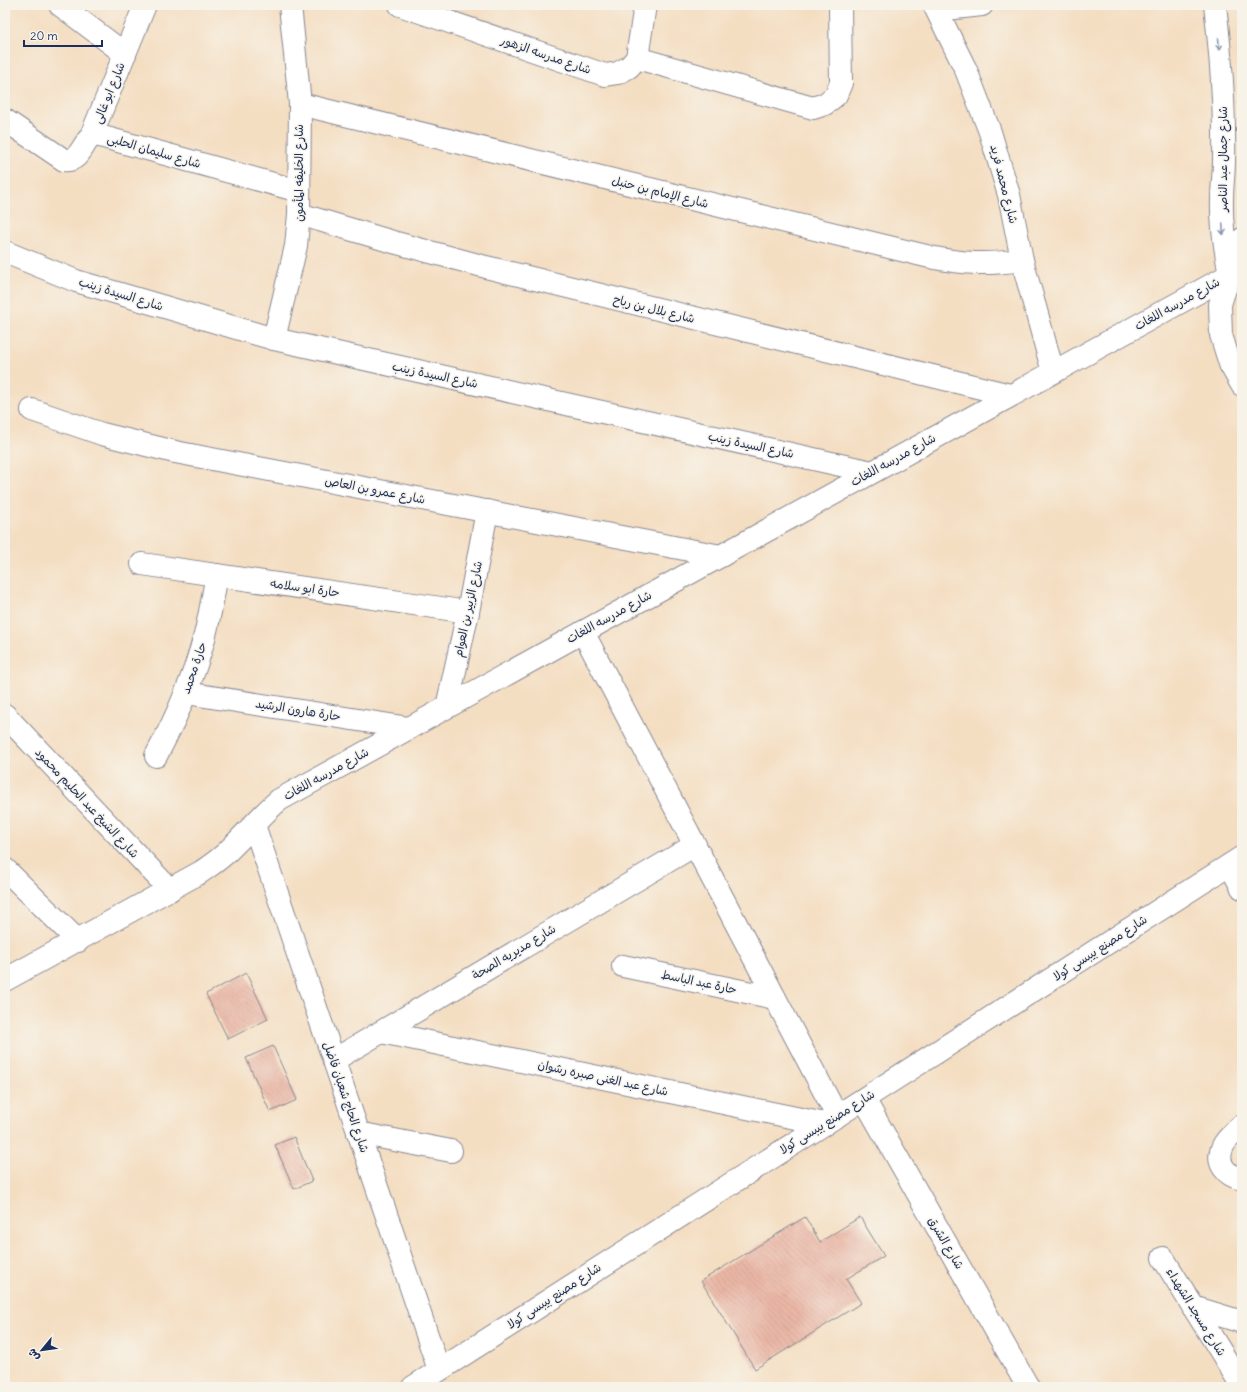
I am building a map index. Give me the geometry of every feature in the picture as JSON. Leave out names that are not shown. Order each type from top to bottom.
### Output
[{"type":"street","points":[[60,5],[125,54]]},
{"type":"street","name":"شارع ابو غالى","points":[[91,136],[145,5]]},
{"type":"street","name":"شارع الخليفه المأمون","points":[[274,339],[296,246],[300,214],[300,104],[290,5]]},
{"type":"street","name":"شارع مدرسه الزهور","points":[[400,5],[605,75],[618,73],[629,67],[637,58]]},
{"type":"street","points":[[645,5],[637,58],[812,108],[825,104],[836,95],[841,83],[840,5]]},
{"type":"street","points":[[935,7],[982,5]]},
{"type":"street","name":"شارع جمال عبد الناصر","points":[[1215,5],[1223,101],[1223,237],[1236,272]]},
{"type":"street","name":"شارع محمد فريد","points":[[935,7],[966,70],[990,132],[1009,195],[1022,260],[1053,372]]},
{"type":"street","name":"شارع الإمام بن حنبل","points":[[300,104],[953,262],[976,264],[1022,260]]},
{"type":"street","name":"شارع سليمان الحلبى","points":[[5,120],[64,160],[75,158],[91,136],[100,136],[299,191]]},
{"type":"street","name":"شارع بلال بن رباح","points":[[300,214],[393,242],[486,267],[1010,395]]},
{"type":"street","points":[[1242,239],[1236,272],[1220,304],[1220,335],[1230,364],[1242,385]]},
{"type":"street","name":"شارع السيدة زينب","points":[[5,252],[76,281],[274,339],[872,472]]},
{"type":"street","name":"شارع مدرسه اللغات","points":[[5,980],[201,872],[229,851],[265,811],[279,800],[1010,395],[1236,272]]},
{"type":"street","name":"شارع عمرو بن العاص","points":[[32,410],[102,434],[175,452],[721,556]]},
{"type":"street","name":"شارع الزبير بن العوام","points":[[447,707],[468,612],[487,511]]},
{"type":"street","name":"حارة ابو سلامه","points":[[142,564],[468,612]]},
{"type":"street","name":"حارة محمد","points":[[156,756],[173,725],[186,693],[205,635],[217,575]]},
{"type":"street","points":[[583,632],[775,998],[831,1120]]},
{"type":"street","name":"حارة هارون الرشيد","points":[[186,693],[409,728]]},
{"type":"street","name":"شارع الشيخ عبد الحليم محمود","points":[[5,715],[170,890]]},
{"type":"street","name":"شارع الحاج شعبان فاضل","points":[[254,825],[439,1370]]},
{"type":"street","name":"شارع مديريه الصحة","points":[[334,1060],[695,845]]},
{"type":"street","points":[[1236,861],[1242,888]]},
{"type":"street","name":"شارع مصنع بيبسى كولا","points":[[413,1387],[1236,861]]},
{"type":"street","points":[[5,869],[78,941]]},
{"type":"street","name":"حارة عبد الباسط","points":[[623,966],[775,998]]},
{"type":"street","name":"شارع عبد الغنى صبره رشوان","points":[[380,1032],[831,1120]]},
{"type":"street","name":"شارع الشرق","points":[[864,1099],[1028,1387]]},
{"type":"street","points":[[1242,1125],[1223,1145],[1220,1158],[1225,1171],[1237,1178],[1242,1179]]},
{"type":"street","points":[[358,1133],[451,1151]]},
{"type":"street","name":"شارع مسجد الشهداء","points":[[1163,1258],[1242,1386]]},
{"type":"street","points":[[1193,1307],[1242,1322]]},
{"type":"building","points":[[246,973],[268,1019],[228,1039],[206,994]]},
{"type":"building","points":[[273,1046],[297,1100],[270,1112],[246,1058]]},
{"type":"building","points":[[294,1137],[312,1181],[294,1189],[275,1145]]},
{"type":"building","points":[[805,1217],[820,1242],[860,1217],[884,1256],[846,1279],[861,1303],[755,1369],[701,1281]]}]
